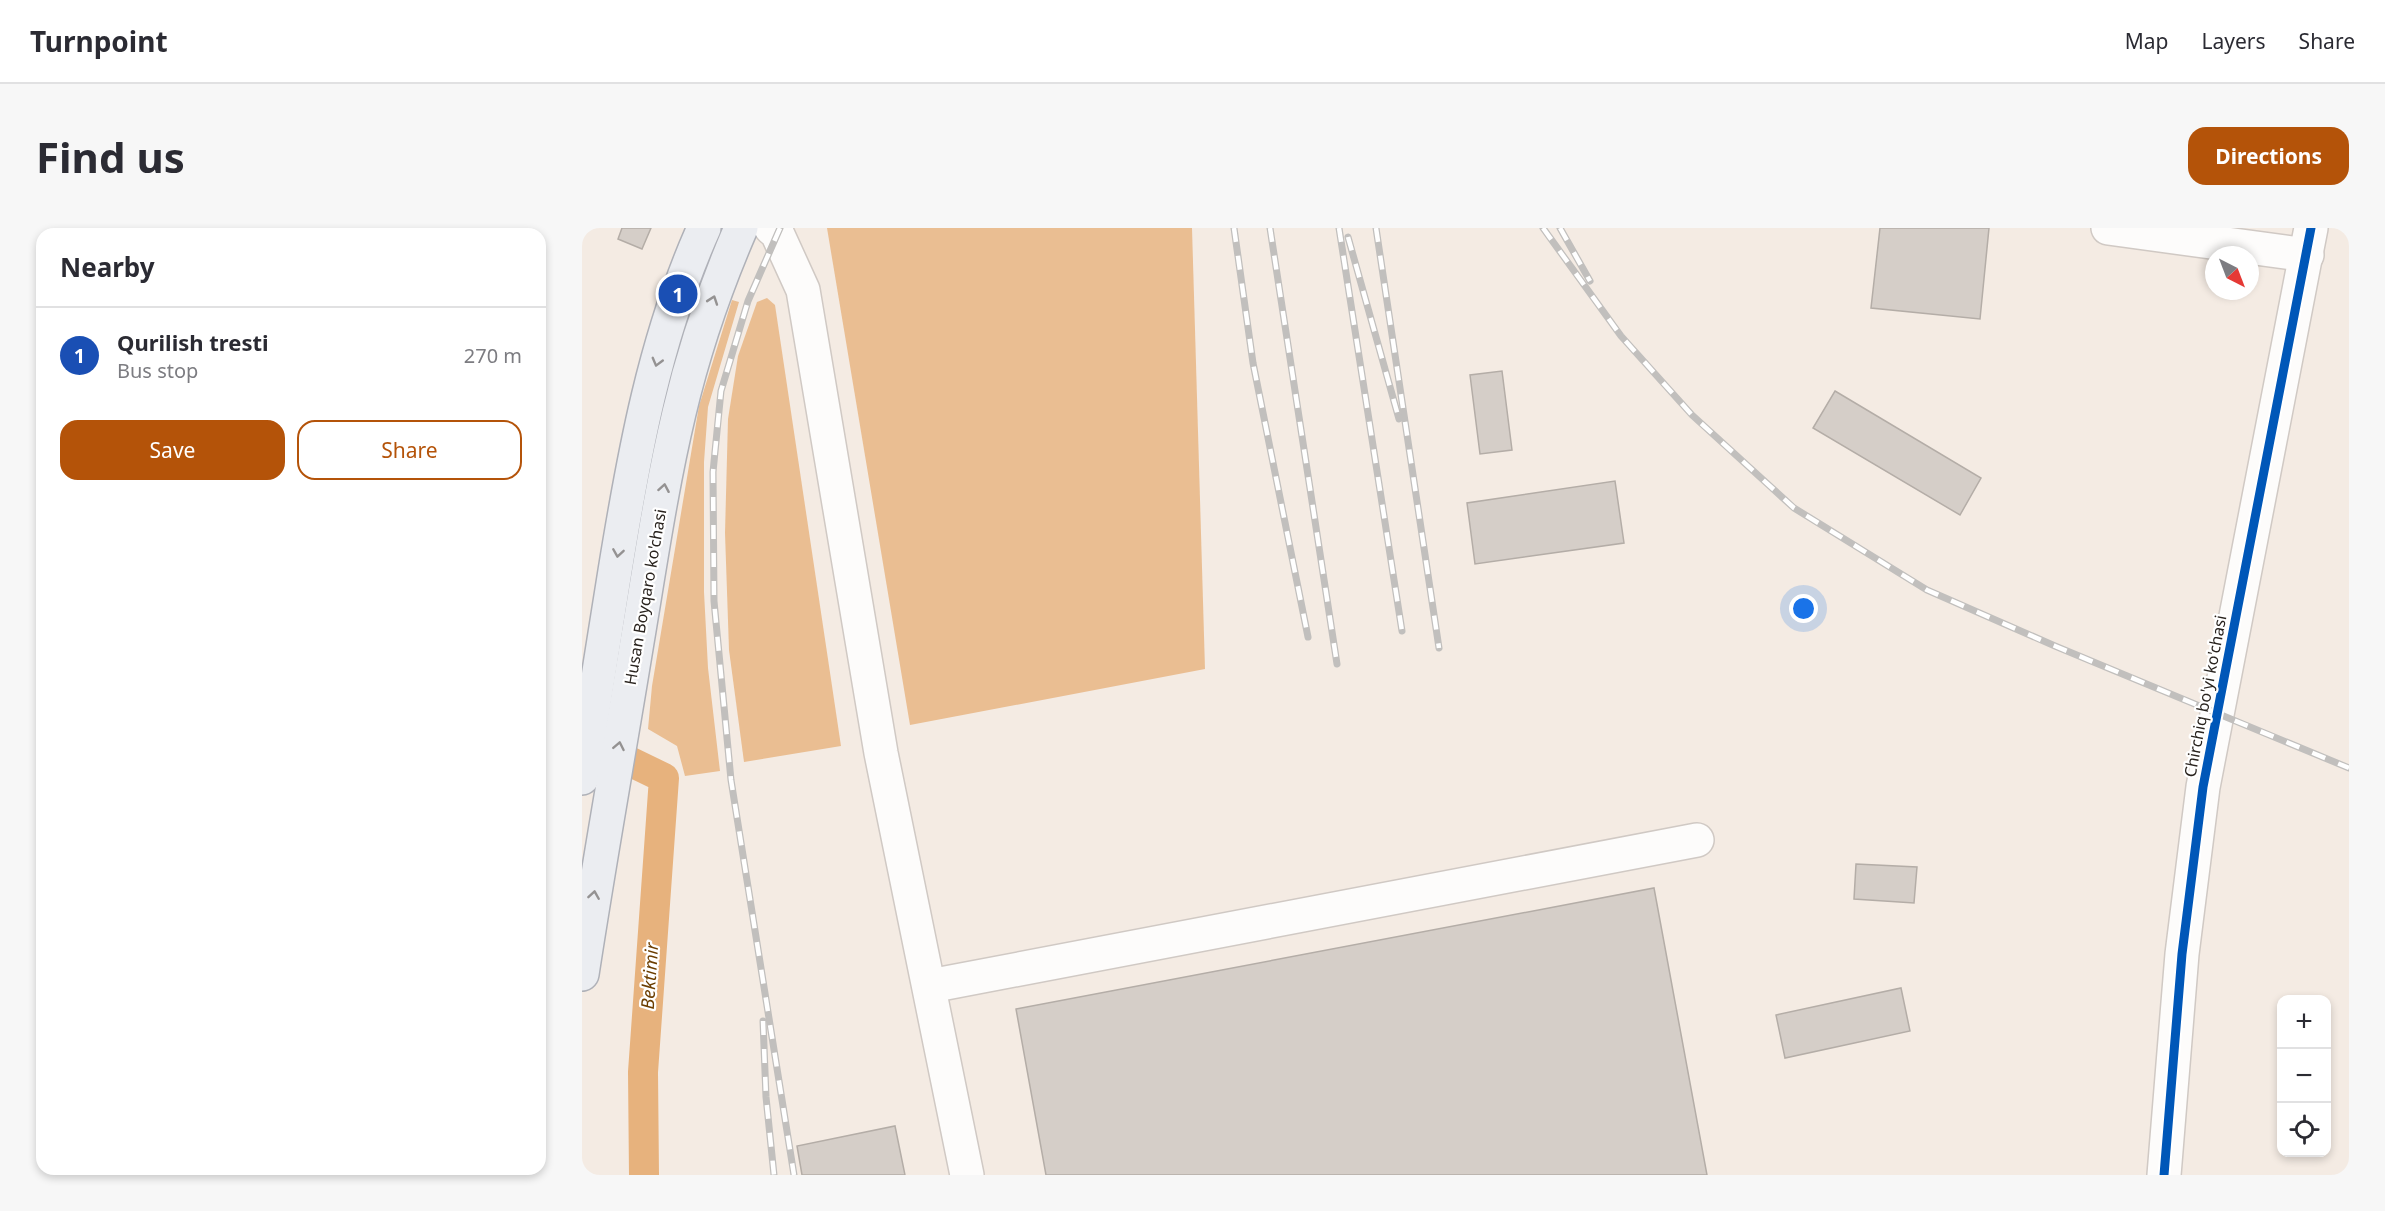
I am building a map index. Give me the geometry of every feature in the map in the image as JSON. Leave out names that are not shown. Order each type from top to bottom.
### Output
[{"type":"main road","name":"Husan Boyqaro ko'chasi","points":[[582,778],[632,469],[647,398],[665,331],[688,263],[704,228]]},
{"type":"main road","name":"Husan Boyqaro ko'chasi","points":[[582,974],[609,801],[664,485],[679,412],[698,342],[721,274],[741,228]]},
{"type":"street","points":[[771,228],[777,233],[802,290],[882,753],[967,1175]]},
{"type":"street","points":[[2108,228],[2309,242]]},
{"type":"street","name":"Chirchiq bo'yi ko'chasi","points":[[2164,1175],[2182,954],[2203,787],[2309,242]]},
{"type":"street","points":[[930,986],[1697,840]]},
{"type":"shaded area","points":[[827,228],[1192,228],[1205,669],[910,725]]},
{"type":"shaded area","points":[[767,298],[775,305],[841,746],[744,762],[729,650],[725,533],[728,419],[738,356],[757,302]]},
{"type":"shaded area","points":[[732,300],[739,302],[708,407],[704,462],[704,592],[708,668],[720,771],[685,776],[677,746],[648,729],[652,686],[699,406]]},
{"type":"building","points":[[622,228],[651,228],[642,249],[618,239]]},
{"type":"building","points":[[1880,228],[1989,228],[1980,319],[1871,308]]},
{"type":"building","points":[[1502,371],[1512,450],[1480,454],[1470,375]]},
{"type":"building","points":[[1835,391],[1981,478],[1960,515],[1813,428]]},
{"type":"building","points":[[1615,481],[1624,543],[1475,564],[1467,503]]},
{"type":"building","points":[[1856,864],[1917,867],[1914,903],[1854,899]]},
{"type":"building","points":[[1654,888],[1707,1175],[1046,1175],[1016,1009]]},
{"type":"building","points":[[1901,988],[1910,1031],[1785,1058],[1776,1015]]},
{"type":"building","points":[[895,1126],[905,1175],[802,1175],[797,1146]]},
{"type":"waterway","name":"Bektimir","points":[[598,746],[664,778],[643,1072],[644,1175]]},
{"type":"railway","points":[[780,228],[748,301],[721,391],[713,472],[714,601],[731,780],[794,1175]]},
{"type":"railway","points":[[1234,228],[1253,363],[1308,637]]},
{"type":"railway","points":[[1270,228],[1337,664]]},
{"type":"railway","points":[[1339,228],[1402,631]]},
{"type":"railway","points":[[1376,228],[1439,648]]},
{"type":"railway","points":[[1543,228],[1621,336],[1692,415],[1794,508],[1927,590],[2055,646],[2349,768]]},
{"type":"railway","points":[[1560,228],[1590,281]]},
{"type":"railway","points":[[1348,237],[1399,419]]},
{"type":"railway","points":[[763,1021],[766,1097],[774,1175]]},
{"type":"cycle path","points":[[2164,1175],[2182,954],[2203,787],[2311,228]]},
{"type":"place","name":"Qurilish tresti","points":[[678,294]]}]
